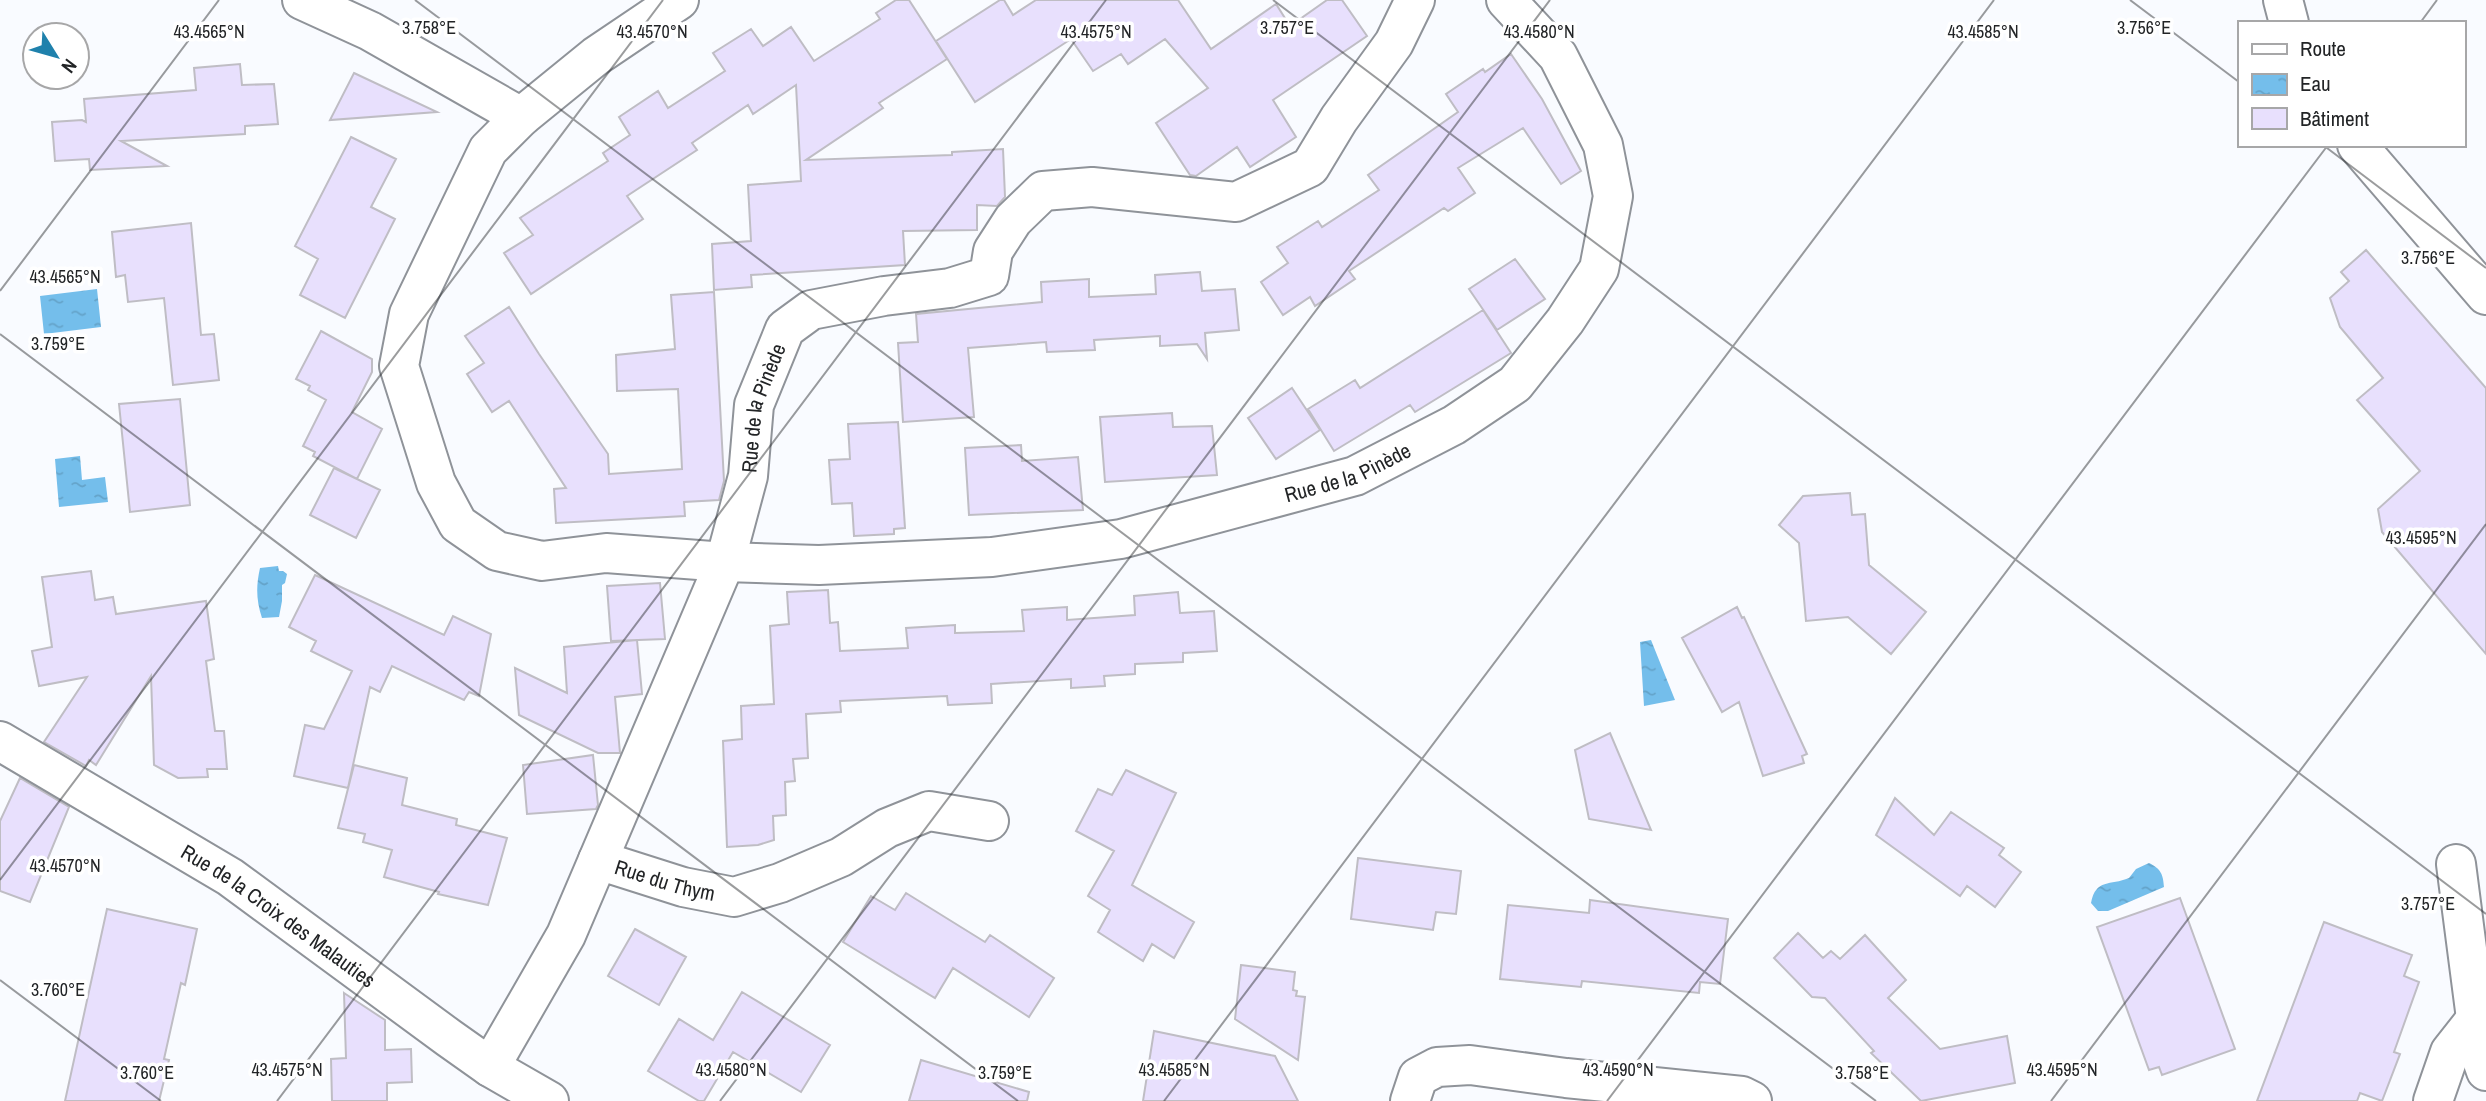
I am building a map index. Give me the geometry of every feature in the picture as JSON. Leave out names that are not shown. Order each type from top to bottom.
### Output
[{"type":"street","points":[[302,0],[370,31],[520,117]]},
{"type":"street","name":"Rue de la Pinède","points":[[679,0],[596,56],[520,117],[488,150],[409,314],[399,366],[436,483],[458,524],[497,551],[541,561],[606,553],[725,562],[819,565],[992,557],[1121,539],[1355,476],[1454,425],[1515,384],[1565,321],[1599,269],[1612,196],[1602,145],[1558,56],[1506,0]]},
{"type":"street","name":"Rue de la Pinède","points":[[598,860],[725,562],[748,476],[754,405],[785,330],[811,310],[884,296],[950,288],[989,276],[993,251],[1013,220],[1043,191],[1092,187],[1236,202],[1310,167],[1339,119],[1394,43],[1415,0]]},
{"type":"street","points":[[2283,0],[2288,21]]},
{"type":"street","points":[[2359,147],[2486,295]]},
{"type":"street","name":"Rue de la Croix des Malauties","points":[[0,741],[230,877],[490,1066],[549,1101]]},
{"type":"street","name":"Rue du Thym","points":[[490,1066],[566,936],[598,860],[683,887],[734,897],[780,883],[841,857],[887,828],[929,811],[989,821]]},
{"type":"street","points":[[2456,864],[2481,1057],[2486,1071]]},
{"type":"street","points":[[2433,1101],[2450,1052],[2476,1019]]},
{"type":"street","points":[[1410,1101],[1418,1077],[1437,1067],[1470,1065],[1742,1096],[1752,1101]]},
{"type":"water","points":[[97,289],[101,327],[44,334],[40,296]]},
{"type":"water","points":[[80,456],[82,480],[105,477],[108,502],[59,507],[55,459]]},
{"type":"water","points":[[278,566],[279,571],[287,574],[282,585],[279,617],[262,618],[257,593],[260,568]]},
{"type":"water","points":[[1651,640],[1675,700],[1644,706],[1640,642]]},
{"type":"water","points":[[2149,863],[2161,872],[2164,887],[2108,911],[2098,911],[2091,903],[2100,886],[2129,878],[2136,869]]},
{"type":"building","points":[[896,0],[909,0],[947,59],[879,103],[883,108],[806,160],[952,155],[952,152],[1003,149],[1005,197],[997,206],[977,205],[977,230],[903,231],[905,265],[751,275],[752,287],[714,290],[712,244],[751,241],[748,185],[801,181],[796,85],[753,114],[748,105],[692,143],[697,150],[627,196],[643,219],[531,294],[504,253],[533,235],[520,218],[608,161],[603,153],[630,135],[619,117],[658,91],[668,108],[725,71],[713,53],[751,29],[763,46],[791,27],[814,61],[880,19],[876,13]]},
{"type":"building","points":[[1004,0],[1013,15],[1036,0],[1178,0],[1211,49],[1276,4],[1290,26],[1327,0],[1342,0],[1367,36],[1273,100],[1296,137],[1250,167],[1237,147],[1196,176],[1190,175],[1156,123],[1208,88],[1165,39],[1128,64],[1121,54],[1093,71],[1071,39],[975,102],[936,41]]},
{"type":"building","points":[[1511,54],[1542,99],[1581,171],[1561,184],[1523,128],[1458,168],[1475,193],[1448,211],[1444,208],[1349,271],[1355,279],[1315,306],[1310,297],[1283,315],[1261,282],[1288,263],[1277,247],[1318,221],[1322,227],[1379,190],[1368,175],[1458,112],[1446,94]]},
{"type":"building","points":[[240,64],[242,85],[274,84],[278,124],[245,126],[245,134],[121,141],[167,166],[90,170],[89,159],[55,161],[52,122],[86,122],[84,99],[196,90],[194,68]]},
{"type":"building","points":[[354,73],[437,112],[330,120]]},
{"type":"building","points":[[351,137],[396,159],[371,207],[395,219],[345,318],[300,295],[318,259],[295,246]]},
{"type":"building","points":[[191,223],[201,335],[214,334],[219,380],[173,385],[164,298],[128,302],[125,275],[116,277],[112,232]]},
{"type":"building","points":[[2366,250],[2486,388],[2486,654],[2382,532],[2378,509],[2420,471],[2357,400],[2383,378],[2340,327],[2330,298],[2349,281],[2341,272]]},
{"type":"building","points":[[1515,259],[1545,299],[1497,330],[1469,289]]},
{"type":"building","points":[[1200,272],[1202,291],[1235,289],[1239,330],[1205,333],[1207,359],[1197,344],[1160,346],[1160,336],[1094,340],[1095,350],[1047,352],[1046,342],[968,348],[974,417],[903,422],[898,343],[918,342],[916,314],[1042,302],[1041,282],[1089,279],[1089,297],[1156,294],[1155,275]]},
{"type":"building","points":[[714,292],[724,481],[719,500],[684,502],[685,516],[556,523],[554,489],[566,488],[509,401],[492,412],[467,374],[484,363],[465,336],[509,307],[608,454],[609,474],[682,469],[678,389],[617,391],[616,355],[675,349],[671,295]]},
{"type":"building","points":[[1483,310],[1511,353],[1415,412],[1410,405],[1334,451],[1308,409],[1355,380],[1360,388]]},
{"type":"building","points":[[321,331],[372,359],[372,372],[352,412],[382,429],[357,479],[313,456],[315,452],[303,446],[326,400],[308,390],[310,386],[296,379]]},
{"type":"building","points":[[1292,388],[1320,430],[1276,459],[1248,418]]},
{"type":"building","points":[[180,399],[190,505],[130,512],[119,404]]},
{"type":"building","points":[[1172,413],[1173,427],[1212,426],[1217,475],[1105,482],[1100,417]]},
{"type":"building","points":[[898,422],[905,528],[894,529],[894,534],[854,536],[852,503],[832,504],[829,460],[850,459],[848,424]]},
{"type":"building","points":[[1021,445],[1022,461],[1078,457],[1083,510],[969,515],[965,448]]},
{"type":"building","points":[[334,468],[380,490],[356,538],[310,515]]},
{"type":"building","points":[[1850,493],[1852,515],[1865,514],[1869,565],[1926,612],[1891,654],[1848,617],[1806,621],[1799,543],[1779,525],[1803,496]]},
{"type":"building","points":[[91,571],[95,600],[113,597],[116,614],[206,601],[214,659],[206,661],[215,731],[224,731],[227,769],[207,769],[208,777],[178,778],[154,765],[151,676],[96,765],[89,760],[86,766],[44,742],[87,677],[39,686],[32,651],[52,647],[42,577]]},
{"type":"building","points":[[315,575],[444,635],[453,616],[491,634],[479,696],[469,692],[464,700],[392,666],[380,692],[370,687],[348,788],[294,776],[305,725],[324,729],[352,671],[311,651],[316,641],[289,627]]},
{"type":"building","points":[[660,583],[665,639],[611,641],[607,586]]},
{"type":"building","points":[[828,590],[830,623],[838,622],[840,651],[908,648],[906,628],[955,625],[955,633],[1024,631],[1022,610],[1067,607],[1067,620],[1135,615],[1134,596],[1178,592],[1180,613],[1214,611],[1217,651],[1183,653],[1183,662],[1135,664],[1135,674],[1104,676],[1105,686],[1071,688],[1071,679],[991,684],[992,703],[948,705],[947,696],[840,701],[841,712],[806,714],[808,758],[793,759],[795,781],[785,782],[786,815],[773,816],[774,840],[758,845],[727,847],[723,741],[742,739],[741,706],[774,704],[770,626],[789,624],[787,592]]},
{"type":"building","points":[[1737,607],[1807,754],[1802,756],[1804,763],[1763,776],[1739,702],[1722,712],[1682,638]]},
{"type":"building","points":[[637,640],[642,694],[615,697],[620,753],[598,753],[519,715],[515,668],[567,693],[564,647]]},
{"type":"building","points":[[1610,733],[1651,830],[1589,819],[1575,750]]},
{"type":"building","points":[[593,755],[598,805],[596,809],[527,814],[523,765]]},
{"type":"building","points":[[354,765],[407,778],[402,805],[457,819],[456,825],[507,838],[488,905],[438,894],[439,892],[384,877],[392,850],[363,842],[365,834],[338,828]]},
{"type":"building","points":[[1126,770],[1176,793],[1132,885],[1194,922],[1174,958],[1152,944],[1143,961],[1098,932],[1110,910],[1088,896],[1114,851],[1076,831],[1098,789],[1112,795]]},
{"type":"building","points":[[20,778],[69,807],[30,902],[0,891],[0,821]]},
{"type":"building","points":[[1895,798],[1934,835],[1951,812],[2004,848],[1999,855],[2021,872],[1995,907],[1967,886],[1960,896],[1876,835]]},
{"type":"building","points":[[1358,858],[1461,871],[1456,914],[1436,912],[1433,930],[1351,919]]},
{"type":"building","points":[[906,893],[985,942],[990,935],[1054,978],[1029,1017],[953,968],[935,998],[843,942],[871,896],[895,910]]},
{"type":"building","points":[[2180,898],[2235,1049],[2162,1075],[2159,1067],[2149,1070],[2097,927]]},
{"type":"building","points":[[1590,900],[1728,919],[1720,984],[1700,982],[1699,993],[1582,981],[1581,987],[1500,979],[1508,905],[1589,913]]},
{"type":"building","points":[[107,909],[197,929],[185,985],[181,983],[164,1059],[169,1060],[159,1101],[65,1101]]},
{"type":"building","points":[[2324,922],[2412,955],[2404,976],[2419,982],[2394,1052],[2400,1054],[2382,1101],[2360,1093],[2357,1101],[2257,1101]]},
{"type":"building","points":[[635,929],[686,957],[659,1005],[608,976]]},
{"type":"building","points":[[1798,933],[1823,958],[1831,951],[1840,959],[1865,935],[1906,980],[1888,998],[1940,1049],[2007,1036],[2015,1083],[1921,1101],[1871,1053],[1874,1051],[1825,998],[1812,997],[1774,958]]},
{"type":"building","points":[[1241,965],[1295,972],[1293,990],[1297,991],[1296,996],[1305,997],[1298,1060],[1235,1019]]},
{"type":"building","points":[[742,992],[830,1045],[801,1092],[733,1052],[704,1101],[699,1101],[648,1071],[679,1019],[713,1040]]},
{"type":"building","points":[[344,993],[385,1020],[385,1050],[411,1049],[412,1082],[387,1083],[387,1101],[332,1101],[331,1059],[346,1058]]},
{"type":"building","points":[[1154,1031],[1275,1056],[1298,1101],[1143,1101]]},
{"type":"building","points":[[921,1060],[1029,1092],[1027,1101],[909,1101]]}]
